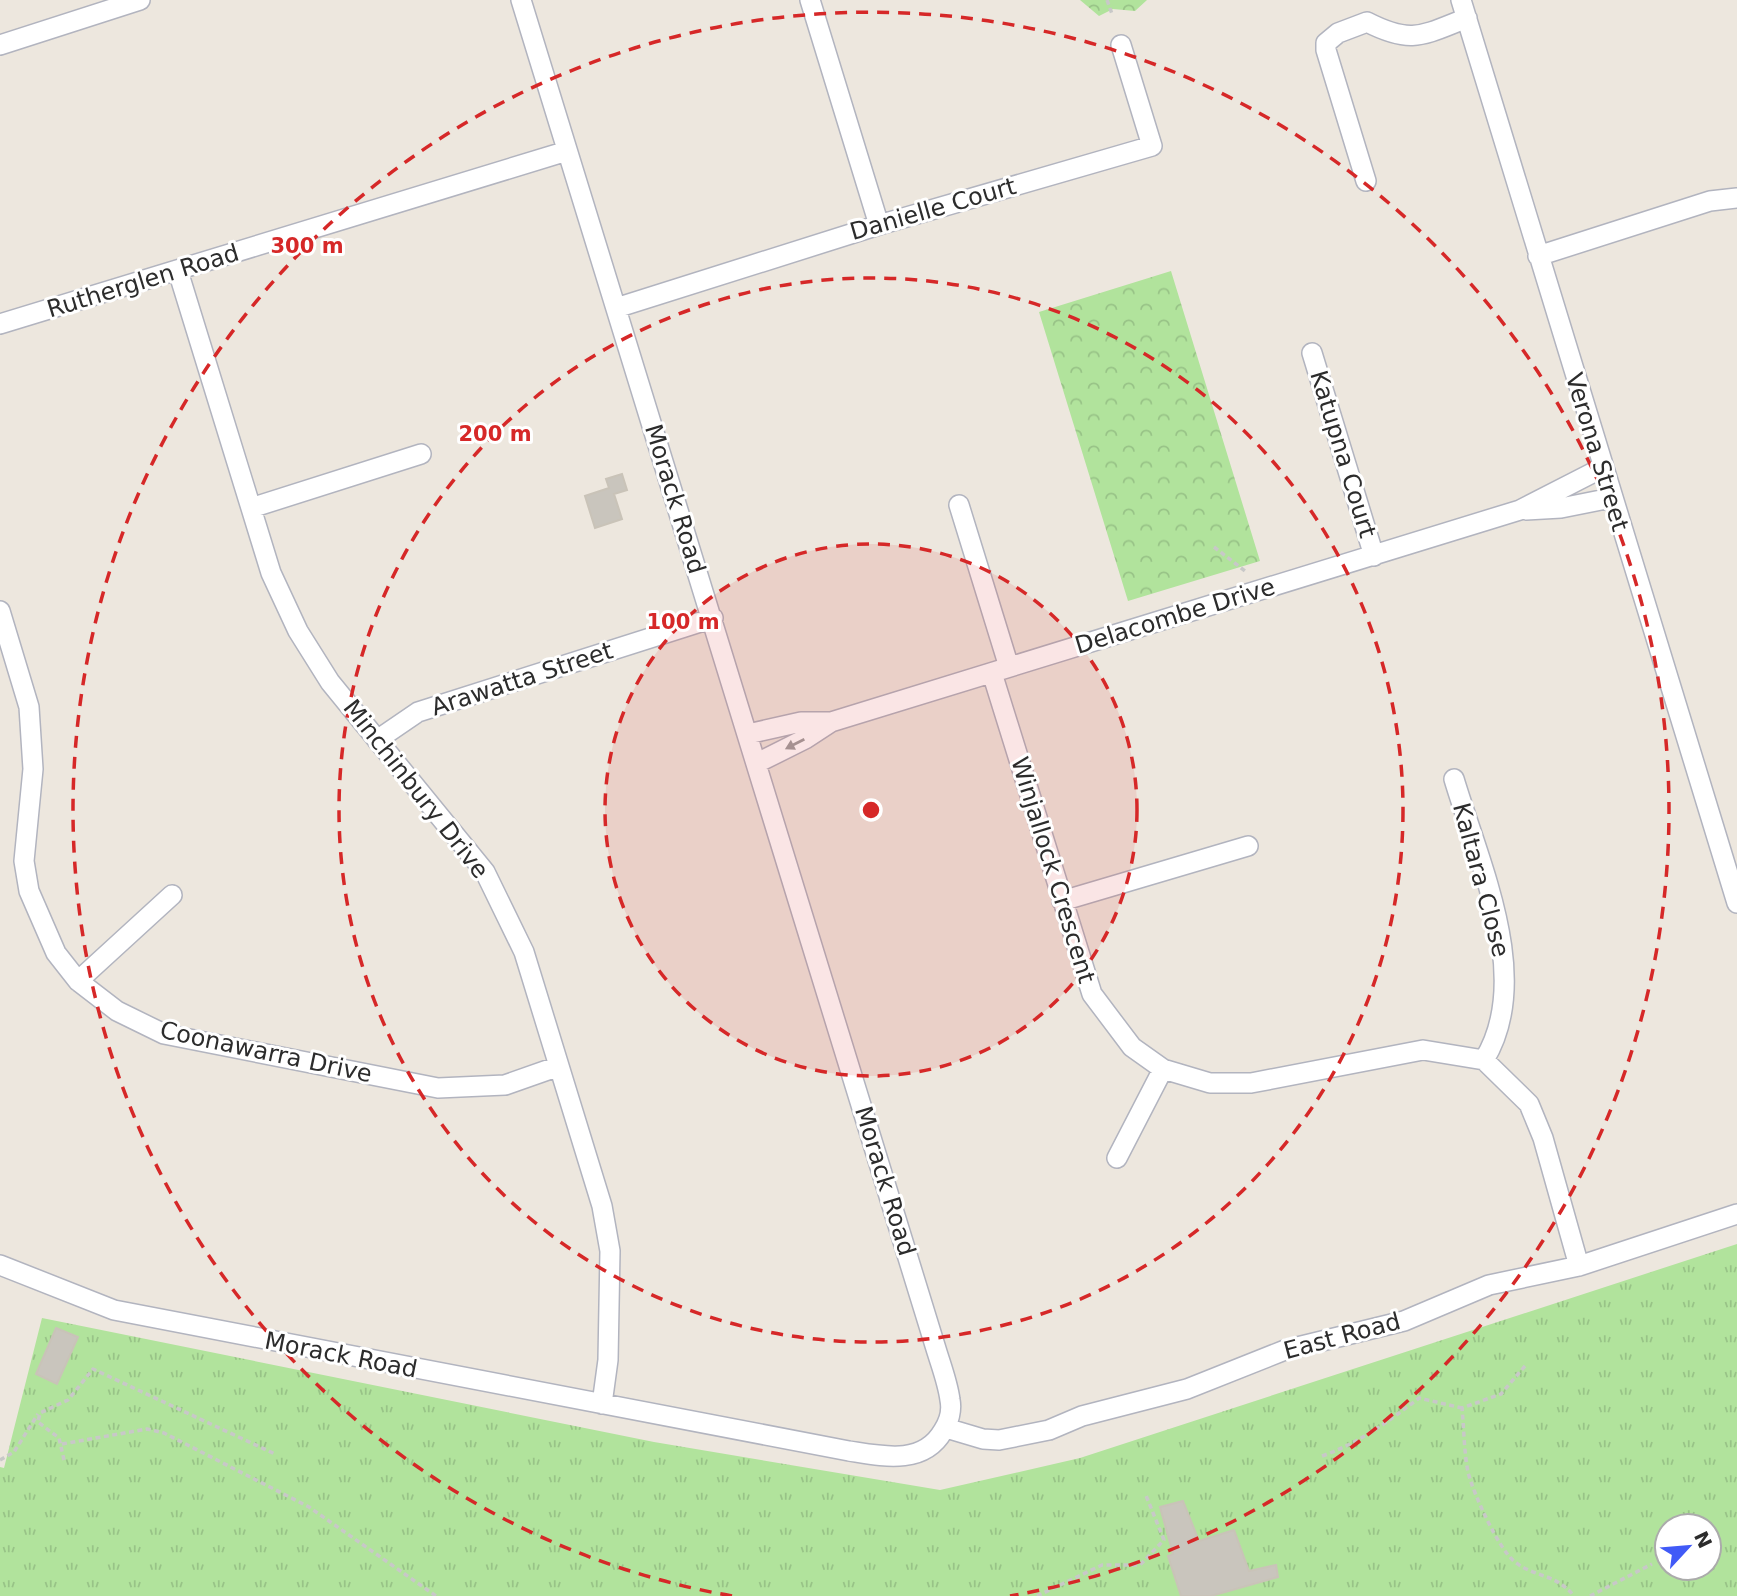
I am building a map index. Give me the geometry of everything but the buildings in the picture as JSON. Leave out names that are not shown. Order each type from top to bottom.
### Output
[{"type":"street","points":[[0,45],[140,0]]},
{"type":"street","name":"Morack Road","points":[[0,1265],[114,1310],[882,1456],[905,1456],[922,1451],[935,1442],[946,1428],[951,1408],[948,1392],[713,618],[521,0]]},
{"type":"street","points":[[810,0],[879,225]]},
{"type":"street","points":[[1366,181],[1326,43],[1338,33],[1367,22],[1388,32],[1415,38],[1464,9]]},
{"type":"street","name":"Verona Street","points":[[1464,9],[1611,498],[1737,903]]},
{"type":"street","name":"Danielle Court","points":[[616,308],[879,225],[1152,146],[1121,45]]},
{"type":"street","name":"Rutherglen Road","points":[[0,324],[567,151]]},
{"type":"street","points":[[1538,256],[1710,201],[1737,198]]},
{"type":"street","name":"Minchinbury Drive","points":[[178,271],[271,573],[298,631],[330,682],[485,872],[524,953],[602,1206],[611,1251],[608,1360],[601,1404]]},
{"type":"street","name":"Katupna Court","points":[[1312,353],[1374,556]]},
{"type":"street","points":[[251,508],[422,454]]},
{"type":"street","name":"Delacombe Drive","points":[[757,763],[805,739],[831,722],[1520,510],[1602,468]]},
{"type":"street","name":"Delacombe Drive","points":[[1520,510],[1560,509],[1611,498]]},
{"type":"street","name":"Winjallock Crescent","points":[[959,505],[1062,901],[1092,995],[1132,1047],[1163,1069],[1210,1083],[1251,1083],[1423,1050],[1484,1060]]},
{"type":"street","name":"Coonawarra Drive","points":[[0,611],[29,708],[33,769],[24,862],[29,891],[55,953],[78,981],[117,1011],[164,1034],[438,1088],[505,1085],[559,1066]]},
{"type":"street","name":"Arawatta Street","points":[[377,740],[418,712],[713,618]]},
{"type":"street","name":"Delacombe Drive","points":[[748,734],[801,722],[831,722]]},
{"type":"street","name":"Kaltara Close","points":[[1454,779],[1505,949],[1505,1000],[1492,1048],[1484,1060]]},
{"type":"street","points":[[1062,901],[1248,846]]},
{"type":"street","points":[[78,981],[172,895]]},
{"type":"street","points":[[1484,1060],[1529,1104],[1543,1138],[1579,1266]]},
{"type":"street","points":[[1117,1158],[1163,1069]]},
{"type":"street","name":"East Road","points":[[946,1428],[983,1439],[1015,1439],[1049,1430],[1082,1416],[1187,1389],[1285,1350],[1404,1321],[1489,1285],[1579,1266],[1737,1214]]},
{"type":"path","points":[[1107,0],[1112,14]]},
{"type":"path","points":[[1214,547],[1245,571]]},
{"type":"path","points":[[1322,1456],[1352,1446],[1391,1421],[1419,1398],[1462,1408],[1502,1394],[1524,1366]]},
{"type":"path","points":[[0,1460],[14,1452],[40,1413],[68,1401],[93,1369],[275,1454]]},
{"type":"path","points":[[1462,1408],[1468,1473],[1499,1542],[1512,1560],[1527,1570],[1556,1579],[1574,1596]]},
{"type":"path","points":[[40,1413],[38,1422],[59,1438],[64,1460]]},
{"type":"path","points":[[62,1444],[147,1429],[164,1433],[309,1507],[436,1596]]},
{"type":"path","points":[[1037,1596],[1102,1565],[1140,1565],[1164,1541],[1145,1493]]},
{"type":"path","points":[[1590,1596],[1652,1564]]},
{"type":"green space","points":[[1080,0],[1147,0],[1135,11],[1113,9],[1099,16]]},
{"type":"green space","points":[[1171,271],[1260,561],[1128,601],[1039,312]]},
{"type":"green space","points":[[1737,1244],[1737,1596],[0,1596],[0,1467],[4,1468],[42,1318],[654,1442],[940,1490],[1080,1458]]}]
